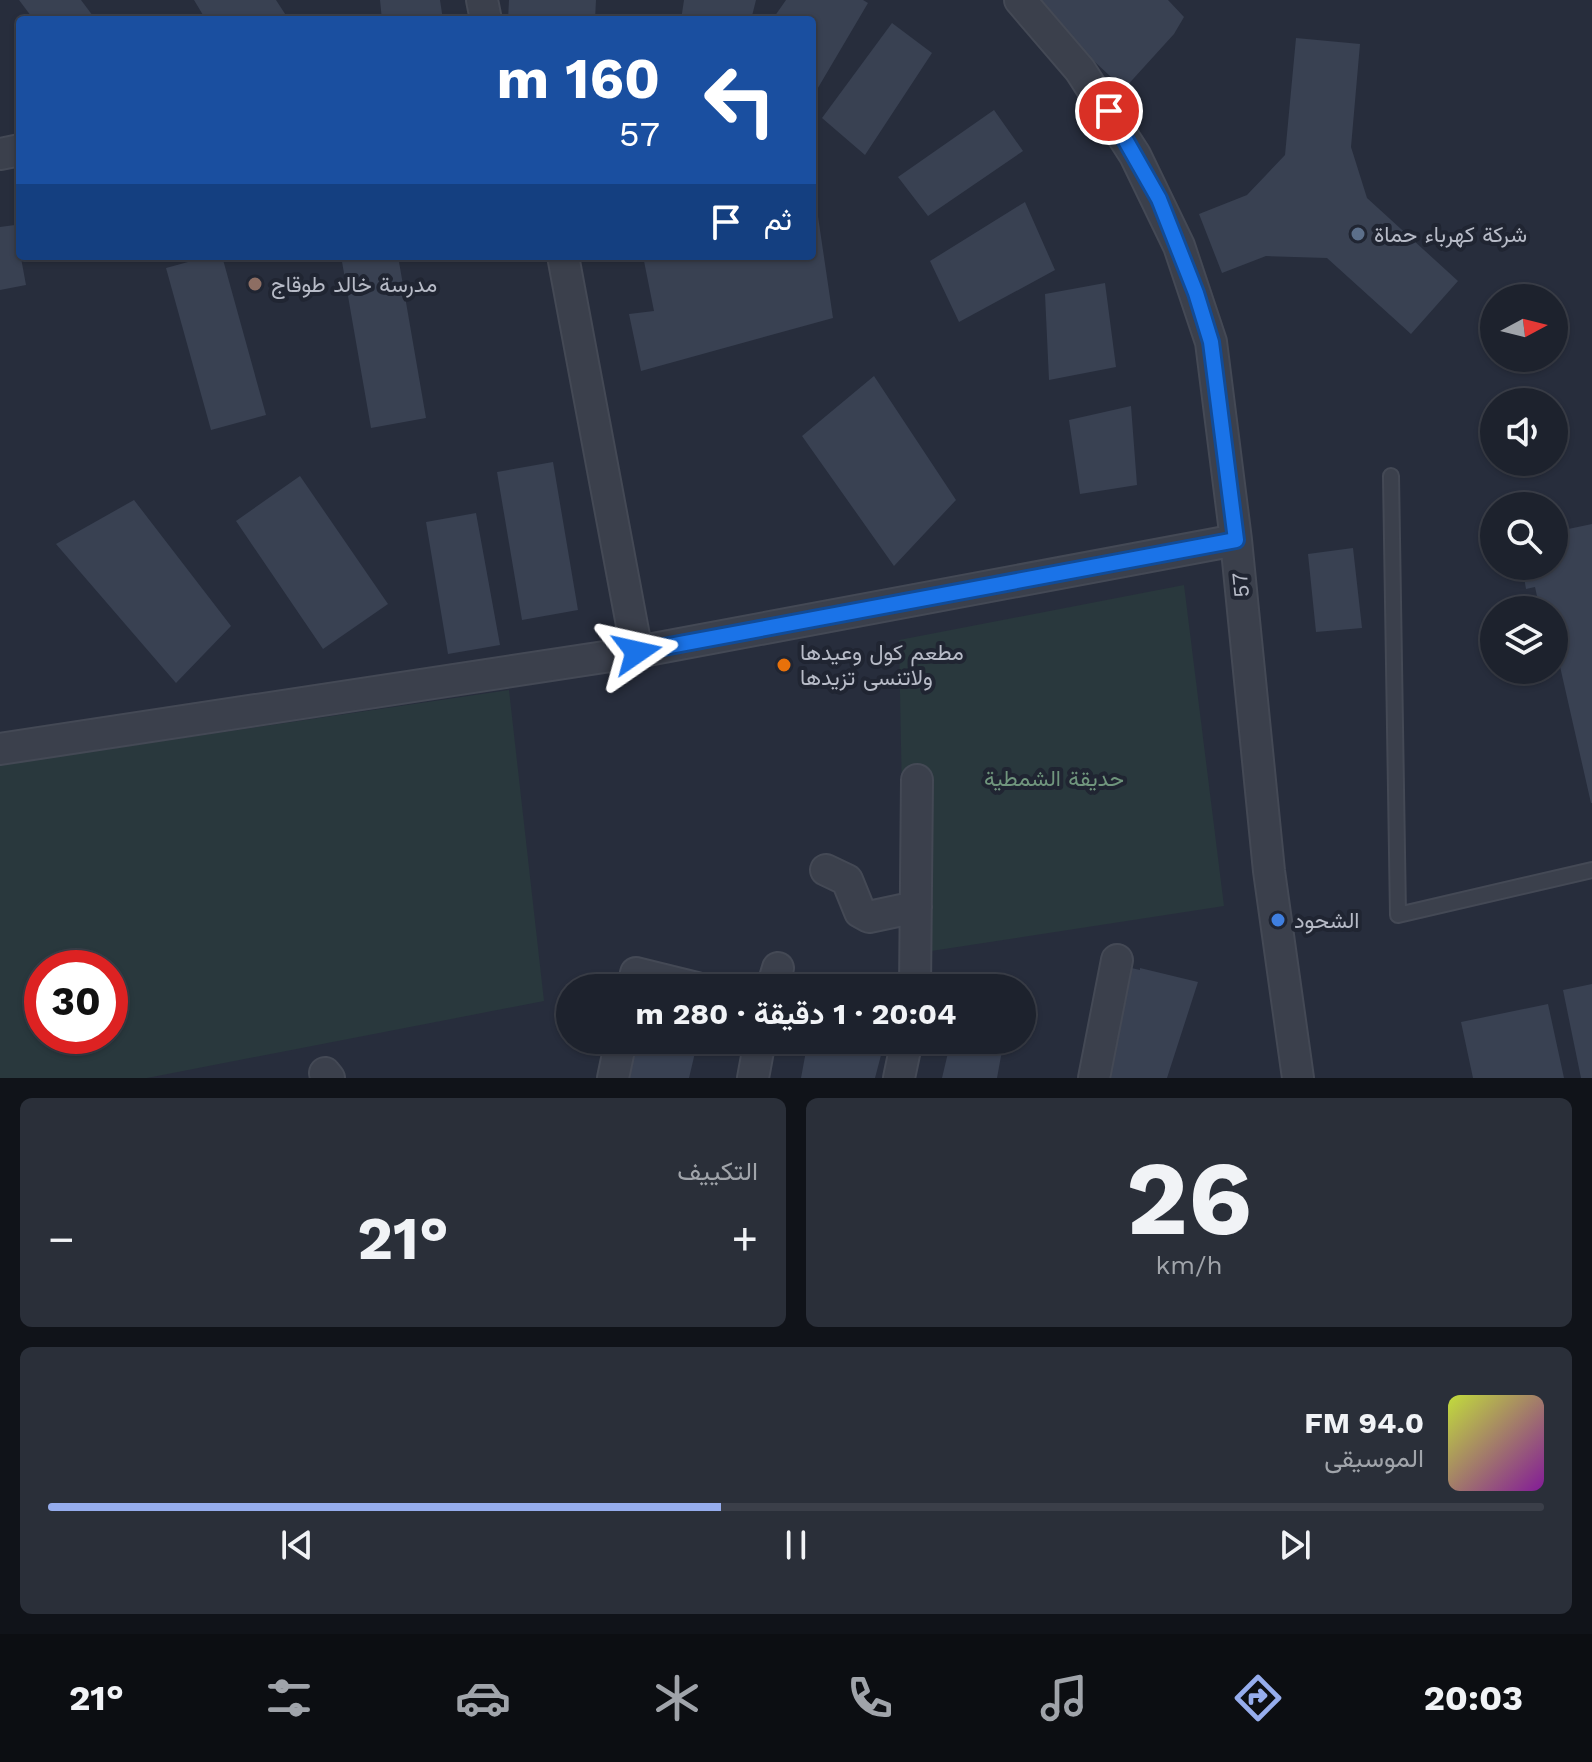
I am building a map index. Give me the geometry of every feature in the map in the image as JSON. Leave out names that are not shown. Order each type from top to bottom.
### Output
[{"type":"street","name":"57","points":[[1020,0],[1056,40],[1109,111],[1153,188],[1179,246],[1211,342],[1236,540],[1269,871],[1298,1078]]},
{"type":"street","points":[[564,260],[637,652]]},
{"type":"street","points":[[0,749],[637,652],[1236,540]]},
{"type":"street","points":[[915,974],[917,780]]},
{"type":"street","points":[[826,870],[847,880],[860,912],[869,917],[916,907]]},
{"type":"street","points":[[1094,1078],[1117,960]]},
{"type":"street","points":[[613,1078],[618,1054]]},
{"type":"street","points":[[753,1078],[757,1054]]},
{"type":"street","points":[[899,1078],[904,1054]]},
{"type":"lane","points":[[1391,476],[1398,915],[1592,870]]},
{"type":"green space","name":"حديقة الشمطية","points":[[1184,585],[1224,906],[905,955],[899,640]]},
{"type":"green space","points":[[509,690],[544,1001],[147,1078],[0,1078],[0,765]]},
{"type":"building","points":[[19,0],[81,0],[93,16],[31,16]]},
{"type":"building","points":[[194,0],[276,0],[286,16],[204,16]]},
{"type":"building","points":[[380,0],[440,0],[442,16],[382,16]]},
{"type":"building","points":[[509,0],[596,0],[595,16],[508,16]]},
{"type":"building","points":[[684,0],[756,0],[752,16],[682,16]]},
{"type":"building","points":[[786,0],[863,0],[868,3],[816,91],[816,16],[775,16]]},
{"type":"building","points":[[1028,0],[1168,0],[1184,17],[1174,34],[1124,89]]},
{"type":"building","points":[[892,23],[932,53],[865,155],[822,118]]},
{"type":"building","points":[[1296,38],[1360,44],[1351,147],[1367,198],[1458,281],[1411,334],[1327,258],[1266,256],[1222,273],[1199,214],[1247,195],[1285,155]]},
{"type":"building","points":[[994,110],[1023,151],[928,216],[898,177]]},
{"type":"building","points":[[1025,202],[1055,270],[959,322],[930,261]]},
{"type":"building","points":[[816,203],[833,318],[641,371],[629,314],[654,311],[644,260],[816,260]]},
{"type":"building","points":[[15,225],[16,260],[21,260],[26,285],[0,290],[0,227]]},
{"type":"building","points":[[195,260],[223,260],[266,415],[211,430],[166,268]]},
{"type":"building","points":[[342,260],[399,260],[426,418],[371,428]]},
{"type":"building","points":[[1105,283],[1116,367],[1049,380],[1045,294]]},
{"type":"building","points":[[874,376],[956,500],[894,566],[802,436]]},
{"type":"building","points":[[1131,406],[1137,485],[1080,494],[1069,420]]},
{"type":"building","points":[[553,462],[578,610],[522,620],[497,472]]},
{"type":"building","points":[[300,476],[388,604],[323,649],[236,521]]},
{"type":"building","points":[[134,500],[231,626],[176,683],[56,544]]},
{"type":"building","points":[[476,513],[500,645],[448,654],[426,522]]},
{"type":"building","points":[[1592,524],[1592,803],[1564,684],[1568,684],[1568,596],[1537,596],[1535,587],[1526,589],[1524,580],[1568,580],[1568,529]]},
{"type":"building","points":[[1353,548],[1362,628],[1316,632],[1308,554]]},
{"type":"building","points":[[1127,967],[1198,982],[1167,1078],[1102,1078]]},
{"type":"building","points":[[1592,984],[1592,1078],[1581,1078],[1563,990]]},
{"type":"building","points":[[1548,1004],[1564,1078],[1473,1078],[1461,1022]]},
{"type":"building","points":[[635,1054],[695,1054],[689,1078],[627,1078]]},
{"type":"building","points":[[805,1054],[881,1054],[875,1078],[801,1078]]},
{"type":"building","points":[[948,1054],[1001,1054],[997,1078],[942,1078]]},
{"type":"place","name":"شركة كهرباء حماة","points":[[1358,234]]},
{"type":"place","name":"مدرسة خالد طوقاج","points":[[255,284]]},
{"type":"place","name":"مطعم كول وعيدها ولاتنسى تزيدها","points":[[784,665]]},
{"type":"place","name":"الشحود","points":[[1278,920]]},
{"type":"route","points":[[637,652],[1236,540],[1211,342],[1179,246],[1159,199],[1109,111]]}]
